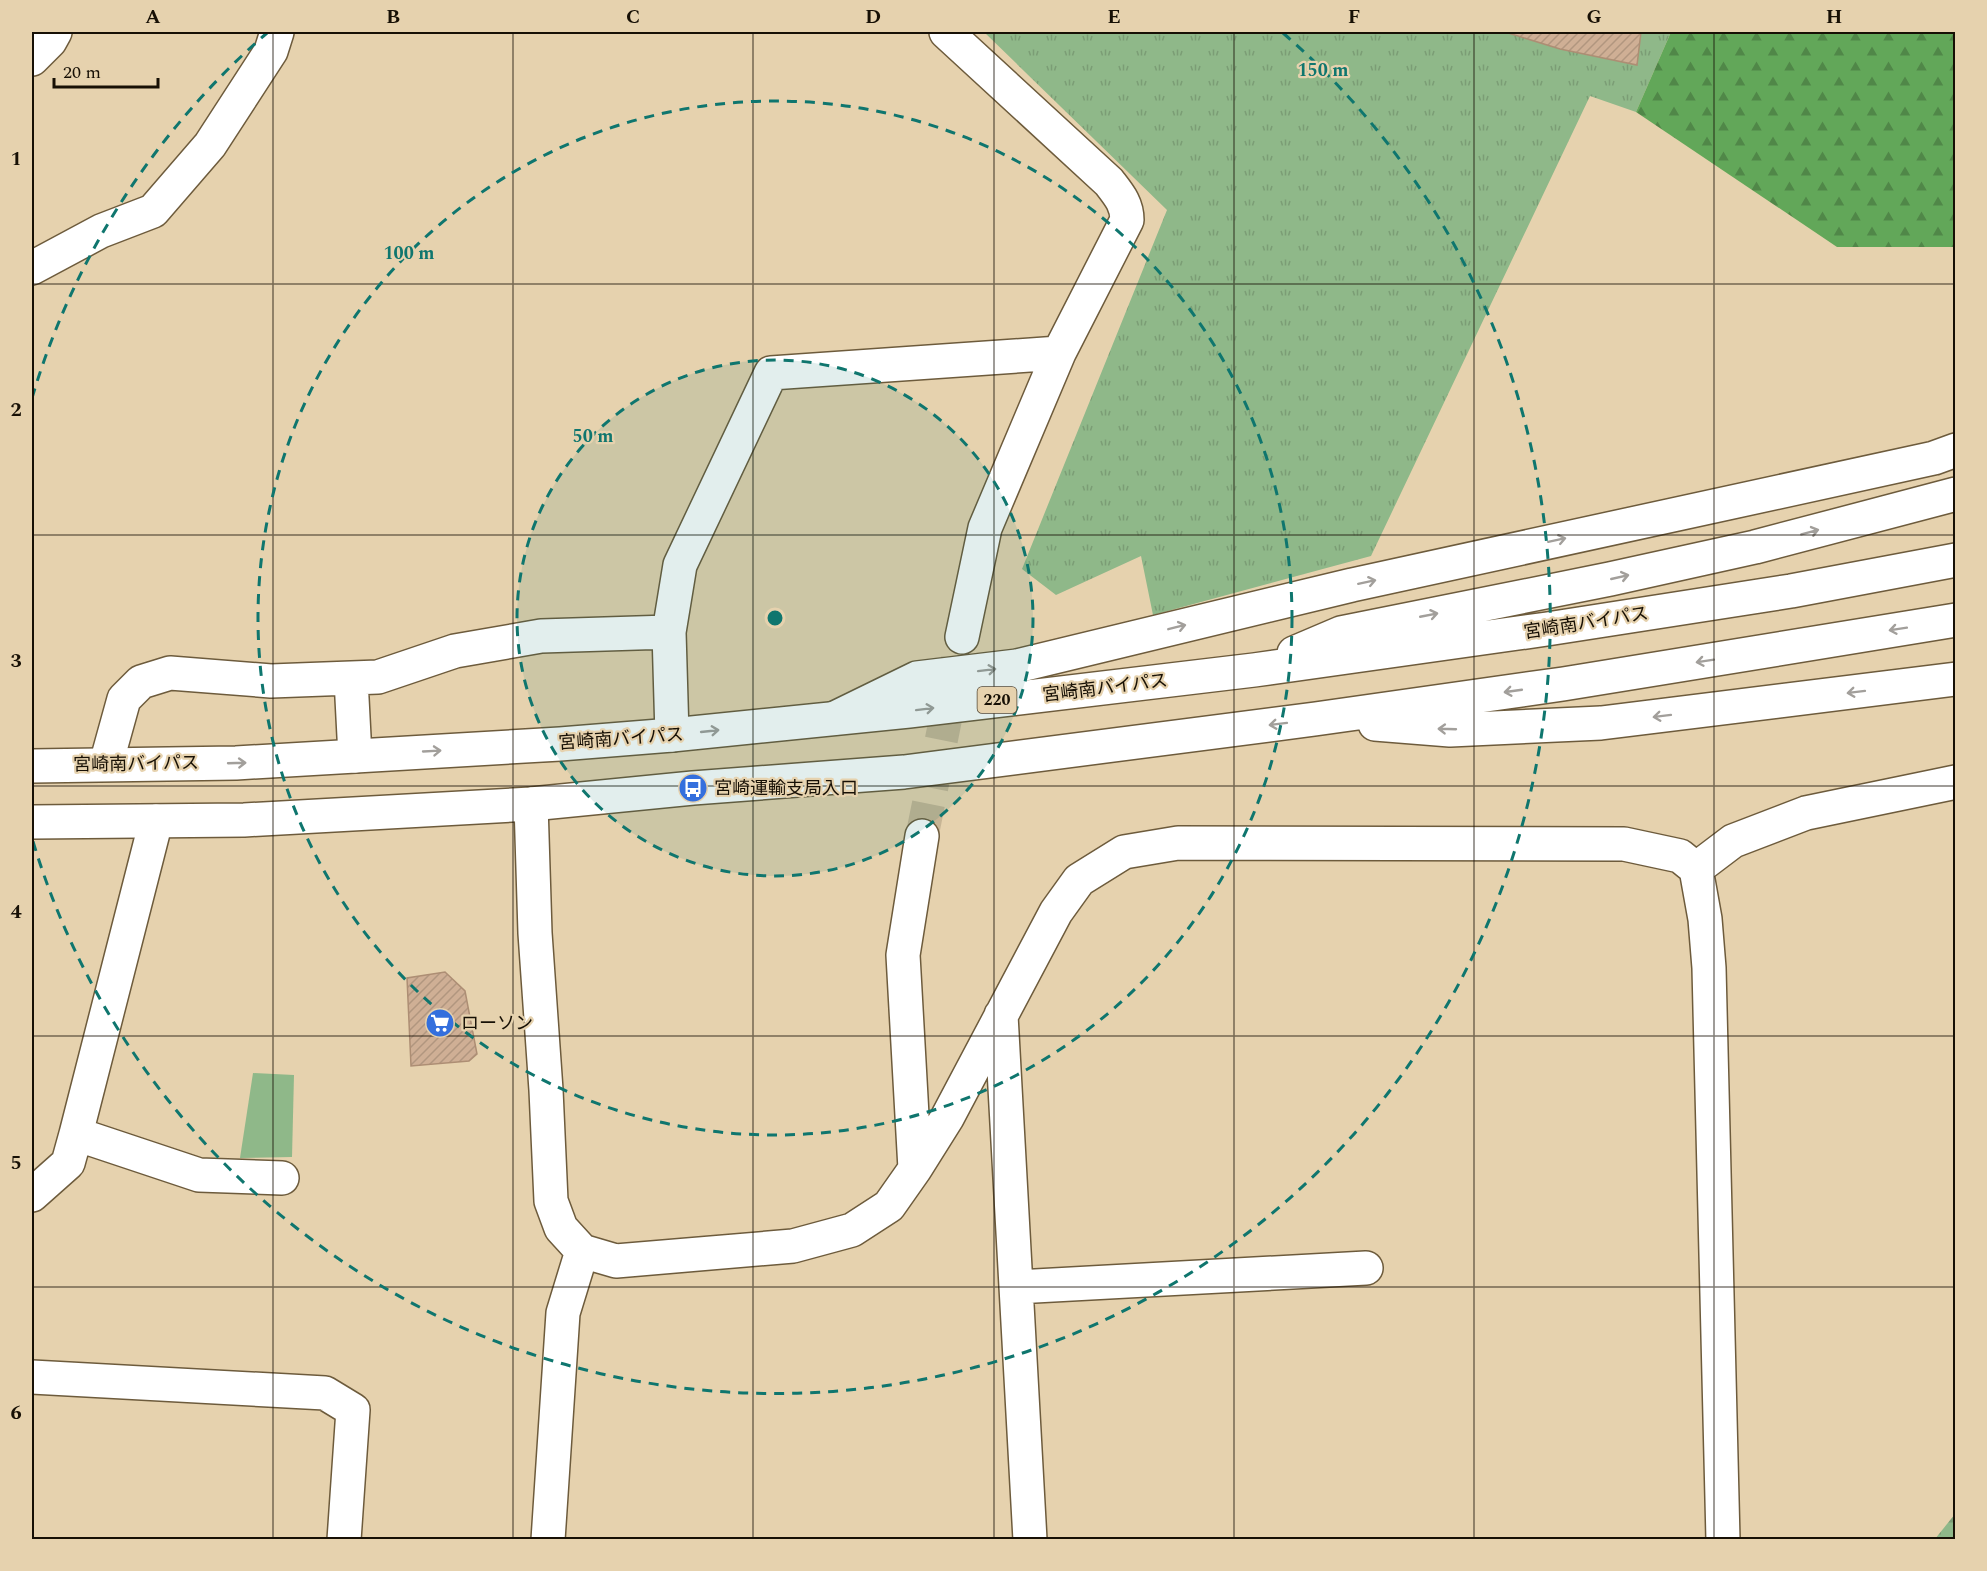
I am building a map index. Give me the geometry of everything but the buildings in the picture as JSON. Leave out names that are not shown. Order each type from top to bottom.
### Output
[{"type":"main road","points":[[32,58],[50,41],[55,32]]},
{"type":"main road","points":[[32,268],[101,231],[153,211],[210,145],[271,51],[277,32]]},
{"type":"main road","points":[[946,32],[1109,182],[1127,209],[1126,220],[1059,353],[985,528],[962,637]]},
{"type":"main road","points":[[672,735],[669,632],[680,565],[771,373],[1059,353]]},
{"type":"main road","points":[[833,719],[917,678],[1017,666],[1352,585],[1934,458],[1956,450]]},
{"type":"main road","points":[[1254,670],[1341,633],[1732,552],[1956,494]]},
{"type":"main road","name":"宮崎南バイパス","points":[[32,766],[236,763],[672,735],[833,719],[1254,670],[1547,629],[1791,591],[1956,560]]},
{"type":"main road","points":[[32,822],[244,820],[531,804],[693,788],[904,772],[1315,719],[1574,682],[1956,620]]},
{"type":"main road","points":[[106,764],[124,699],[141,681],[170,674],[271,681],[378,677],[455,651],[541,636],[669,632]]},
{"type":"main road","points":[[351,679],[355,756]]},
{"type":"main road","points":[[1315,719],[1450,730],[1601,723],[1956,679]]},
{"type":"main road","points":[[1696,870],[1733,841],[1806,813],[1956,782]]},
{"type":"main road","points":[[531,804],[535,933],[551,1201],[561,1227],[582,1251],[616,1261],[793,1246],[852,1230],[889,1206],[947,1118],[1056,912],[1079,880],[1124,852],[1178,843],[1624,844],[1680,856],[1696,870],[1706,919],[1723,1539]]},
{"type":"main road","points":[[32,1195],[68,1162],[156,820]]},
{"type":"main road","points":[[915,1169],[903,955],[922,836]]},
{"type":"main road","points":[[1001,1015],[1030,1539]]},
{"type":"main road","points":[[76,1134],[199,1175],[282,1178]]},
{"type":"main road","points":[[548,1539],[563,1313],[582,1251]]},
{"type":"main road","points":[[1016,1287],[1366,1268]]},
{"type":"main road","points":[[32,1377],[325,1393],[353,1410],[344,1539]]},
{"type":"green space","points":[[984,32],[1671,32],[1636,112],[1590,96],[1371,556],[1153,615],[1141,556],[1056,595],[1022,569],[1167,210]]},
{"type":"green space","points":[[1671,32],[1955,32],[1955,247],[1837,247],[1636,112]]},
{"type":"green space","points":[[253,1073],[294,1075],[292,1157],[240,1158]]},
{"type":"green space","points":[[1955,1514],[1955,1539],[1935,1539]]},
{"type":"tunnel","points":[[922,836],[962,637]]},
{"type":"place","name":"宮崎運輸支局入口","points":[[693,788]]},
{"type":"place","name":"ローソン","points":[[440,1023]]}]
